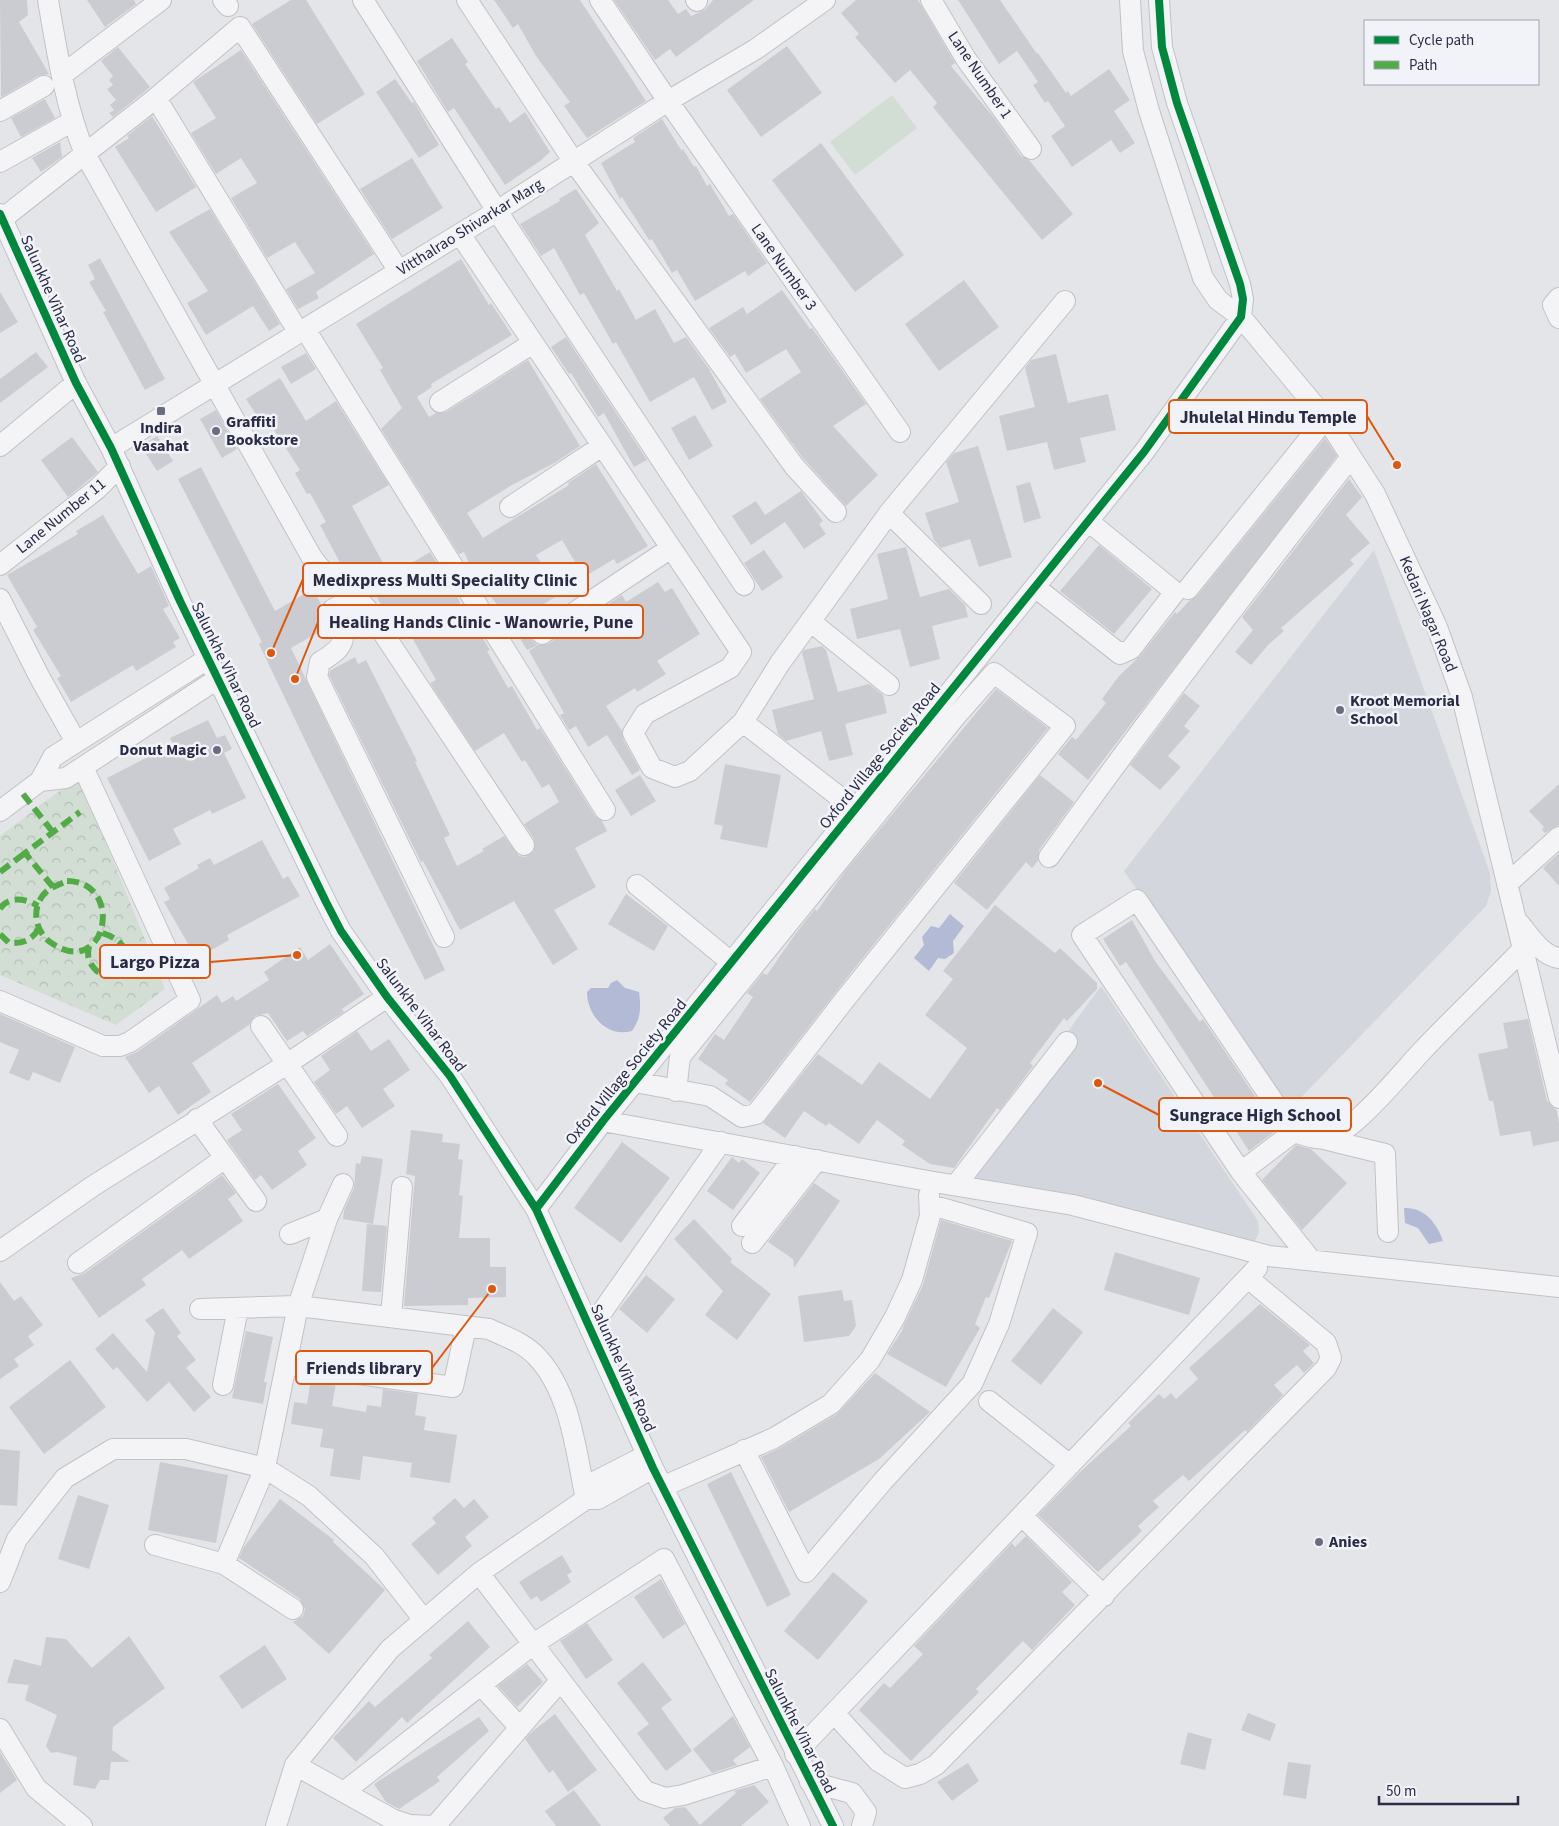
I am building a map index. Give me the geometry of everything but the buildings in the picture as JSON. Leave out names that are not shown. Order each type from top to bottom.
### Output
[{"type":"street","points":[[48,0],[62,76],[73,121],[85,154],[320,570],[332,582],[357,597],[378,625],[524,845]]},
{"type":"street","points":[[62,76],[161,0]]},
{"type":"street","points":[[363,0],[498,211],[744,585]]},
{"type":"street","points":[[466,0],[574,162],[794,466],[836,512]]},
{"type":"street","name":"Lane Number 3","points":[[600,0],[668,101],[900,432]]},
{"type":"street","name":"Vitthalrao Shivarkar Marg","points":[[115,457],[216,384],[498,211],[668,101],[756,49],[825,0]]},
{"type":"street","name":"Lane Number 1","points":[[931,0],[966,59],[1031,148]]},
{"type":"street","name":"Kedari Nagar Road","points":[[1130,0],[1133,51],[1149,111],[1203,278],[1218,300],[1241,317],[1326,418],[1374,494],[1437,627],[1462,697],[1559,1098]]},
{"type":"street","points":[[1158,0],[1162,46],[1177,103],[1240,284],[1243,299],[1241,317]]},
{"type":"street","points":[[1,217],[156,98],[240,27],[399,271]]},
{"type":"street","points":[[0,111],[44,86]]},
{"type":"street","points":[[156,98],[605,810]]},
{"type":"street","points":[[0,162],[73,121]]},
{"type":"street","name":"Salunkhe Vihar Road","points":[[1,217],[76,383],[115,457],[326,902],[341,931],[387,997],[450,1076],[536,1209],[662,1487],[795,1754],[833,1826]]},
{"type":"street","points":[[460,234],[741,652],[730,668],[645,714],[633,733],[652,768],[676,777],[690,771],[743,722],[780,663],[889,513],[1065,301]]},
{"type":"street","points":[[1559,298],[1553,305],[1559,318]]},
{"type":"street","name":"Oxford Village Society Road","points":[[536,1209],[602,1121],[1144,452],[1241,317]]},
{"type":"street","points":[[440,402],[533,343]]},
{"type":"street","points":[[0,446],[76,383]]},
{"type":"street","points":[[1188,589],[1326,418]]},
{"type":"street","points":[[510,507],[602,446]]},
{"type":"street","name":"Lane Number 11","points":[[0,565],[97,489],[115,457]]},
{"type":"street","points":[[1049,857],[1113,768],[1267,563],[1352,457]]},
{"type":"street","points":[[889,513],[981,604]]},
{"type":"street","points":[[1035,587],[1120,654],[1131,649],[1175,592],[1088,521]]},
{"type":"street","points":[[542,634],[671,548]]},
{"type":"street","points":[[357,597],[333,609],[344,634],[343,642],[336,652],[320,662],[318,676],[444,937]]},
{"type":"street","points":[[0,599],[40,678],[76,742]]},
{"type":"street","points":[[810,621],[889,685]]},
{"type":"street","points":[[0,812],[40,781],[53,757],[209,658]]},
{"type":"street","points":[[635,1082],[710,1096],[742,1117],[756,1114],[846,998],[1065,726],[976,660]]},
{"type":"street","points":[[671,1090],[680,1057],[956,716],[994,673]]},
{"type":"street","points":[[40,781],[66,778],[219,678]]},
{"type":"street","points":[[743,722],[855,809]]},
{"type":"street","points":[[0,1000],[104,1046],[112,1046],[130,1042],[190,1000],[83,767]]},
{"type":"street","points":[[1507,884],[1559,837]]},
{"type":"street","points":[[637,885],[731,962]]},
{"type":"street","points":[[1311,1260],[1241,1172],[1082,935],[1137,900],[1294,1132],[1385,1154],[1388,1232]]},
{"type":"street","points":[[1515,918],[1540,948],[1553,957],[1559,958]]},
{"type":"street","points":[[1318,1138],[1328,1138],[1352,1124],[1372,1106],[1423,1050],[1522,950]]},
{"type":"street","points":[[0,1251],[93,1186],[287,1064],[387,997]]},
{"type":"street","points":[[261,1026],[338,1136]]},
{"type":"street","points":[[956,1186],[1067,1042]]},
{"type":"street","points":[[197,1119],[256,1201]]},
{"type":"street","points":[[602,1121],[956,1186],[1073,1204],[1269,1256],[1559,1288]]},
{"type":"street","points":[[1241,1172],[1294,1132]]},
{"type":"street","points":[[590,1329],[721,1142]]},
{"type":"street","points":[[742,1226],[795,1156]]},
{"type":"street","points":[[78,1263],[225,1158]]},
{"type":"street","points":[[752,1244],[817,1160]]},
{"type":"street","points":[[662,1487],[774,1438],[831,1404],[870,1360],[895,1317],[912,1280],[930,1208],[928,1181]]},
{"type":"street","points":[[224,1564],[265,1468],[298,1306],[328,1219],[343,1184]]},
{"type":"street","points":[[391,1317],[402,1187]]},
{"type":"street","points":[[744,1450],[806,1572],[883,1481],[972,1384],[999,1324],[1027,1234],[942,1208],[930,1208]]},
{"type":"street","points":[[290,1234],[328,1219]]},
{"type":"street","points":[[795,1754],[1269,1256]]},
{"type":"street","points":[[834,1714],[878,1761],[905,1778],[920,1774],[936,1765],[1326,1368],[1331,1358],[1326,1342],[1248,1278]]},
{"type":"street","points":[[200,1309],[298,1306],[489,1329],[517,1341],[537,1356],[552,1376],[568,1418],[586,1499]]},
{"type":"street","points":[[223,1385],[238,1308]]},
{"type":"street","points":[[286,1364],[453,1387],[466,1327]]},
{"type":"street","points":[[989,1401],[1070,1466]]},
{"type":"street","points":[[0,1582],[17,1539],[65,1478],[113,1449],[186,1449],[265,1468],[309,1496],[374,1556],[424,1620]]},
{"type":"street","points":[[276,1826],[295,1765],[390,1649],[479,1573],[586,1499],[594,1482],[650,1461]]},
{"type":"street","points":[[1022,1516],[1104,1596]]},
{"type":"street","points":[[155,1545],[224,1564],[293,1609]]},
{"type":"street","points":[[345,1792],[532,1646],[664,1559],[773,1766],[800,1826]]},
{"type":"street","points":[[479,1573],[532,1646],[645,1791],[665,1798],[683,1795],[773,1766]]},
{"type":"street","points":[[295,1765],[394,1820],[410,1825],[434,1826],[560,1681]]},
{"type":"street","points":[[482,1686],[520,1728]]},
{"type":"street","points":[[0,1729],[36,1788],[82,1826]]},
{"type":"street","points":[[810,1782],[852,1793],[866,1812],[862,1826]]},
{"type":"shaded area","name":"Kroot Memorial School","points":[[1374,550],[1490,873],[1491,891],[1486,906],[1289,1110],[1124,871]]},
{"type":"shaded area","points":[[1101,986],[1258,1221],[1259,1232],[1255,1241],[1246,1243],[960,1180]]},
{"type":"green space","points":[[892,95],[917,128],[855,175],[830,142]]},
{"type":"green space","points":[[79,776],[165,989],[116,1025],[0,975],[0,836]]},
{"type":"water","points":[[950,914],[964,926],[953,941],[954,953],[945,959],[938,958],[929,971],[914,958],[924,945],[922,937],[931,926],[939,928]]},
{"type":"water","points":[[617,980],[625,988],[639,992],[640,1013],[632,1031],[623,1032],[607,1028],[595,1017],[588,1001],[587,992],[591,988],[608,988],[611,983]]},
{"type":"water","points":[[1404,1208],[1418,1210],[1429,1217],[1443,1241],[1429,1244],[1418,1228],[1405,1223]]},
{"type":"marked path","points":[[23,794],[52,831]]},
{"type":"marked path","points":[[53,887],[25,853],[80,812]]},
{"type":"marked path","points":[[0,872],[25,853]]},
{"type":"marked path","points":[[67,881],[85,885],[97,896],[102,910],[102,926],[96,939],[86,949],[71,951],[53,944],[42,934],[37,921],[37,907],[44,894],[67,881]]},
{"type":"marked path","points":[[0,909],[3,905],[13,900],[23,900],[38,906]]},
{"type":"marked path","points":[[0,934],[9,943],[18,943],[31,938],[39,927]]},
{"type":"marked path","points":[[89,946],[90,963],[94,968],[101,974],[117,971],[123,965],[125,957],[124,948],[116,940],[102,933]]},
{"type":"cycle path","points":[[536,1209],[603,1121],[1144,452],[1241,317],[1243,299],[1240,284],[1177,103],[1162,47],[1159,0]]},
{"type":"cycle path","points":[[0,214],[76,383],[111,448],[180,601],[326,902],[341,931],[387,997],[450,1076],[536,1209],[653,1468],[833,1826]]},
{"type":"place","name":"Indira Vasahat","points":[[161,411]]},
{"type":"place","name":"Graffiti Bookstore","points":[[216,431]]},
{"type":"place","name":"Jhulelal Hindu Temple","points":[[1397,465]]},
{"type":"place","name":"Medixpress Multi Speciality Clinic","points":[[271,653]]},
{"type":"place","name":"Healing Hands Clinic - Wanowrie, Pune","points":[[295,679]]},
{"type":"place","name":"Kroot Memorial School","points":[[1340,710]]},
{"type":"place","name":"Donut Magic","points":[[217,750]]},
{"type":"place","name":"Largo Pizza","points":[[297,955]]},
{"type":"place","name":"Sungrace High School","points":[[1098,1083]]},
{"type":"place","name":"Friends library","points":[[492,1289]]},
{"type":"place","name":"Anies","points":[[1319,1542]]}]
